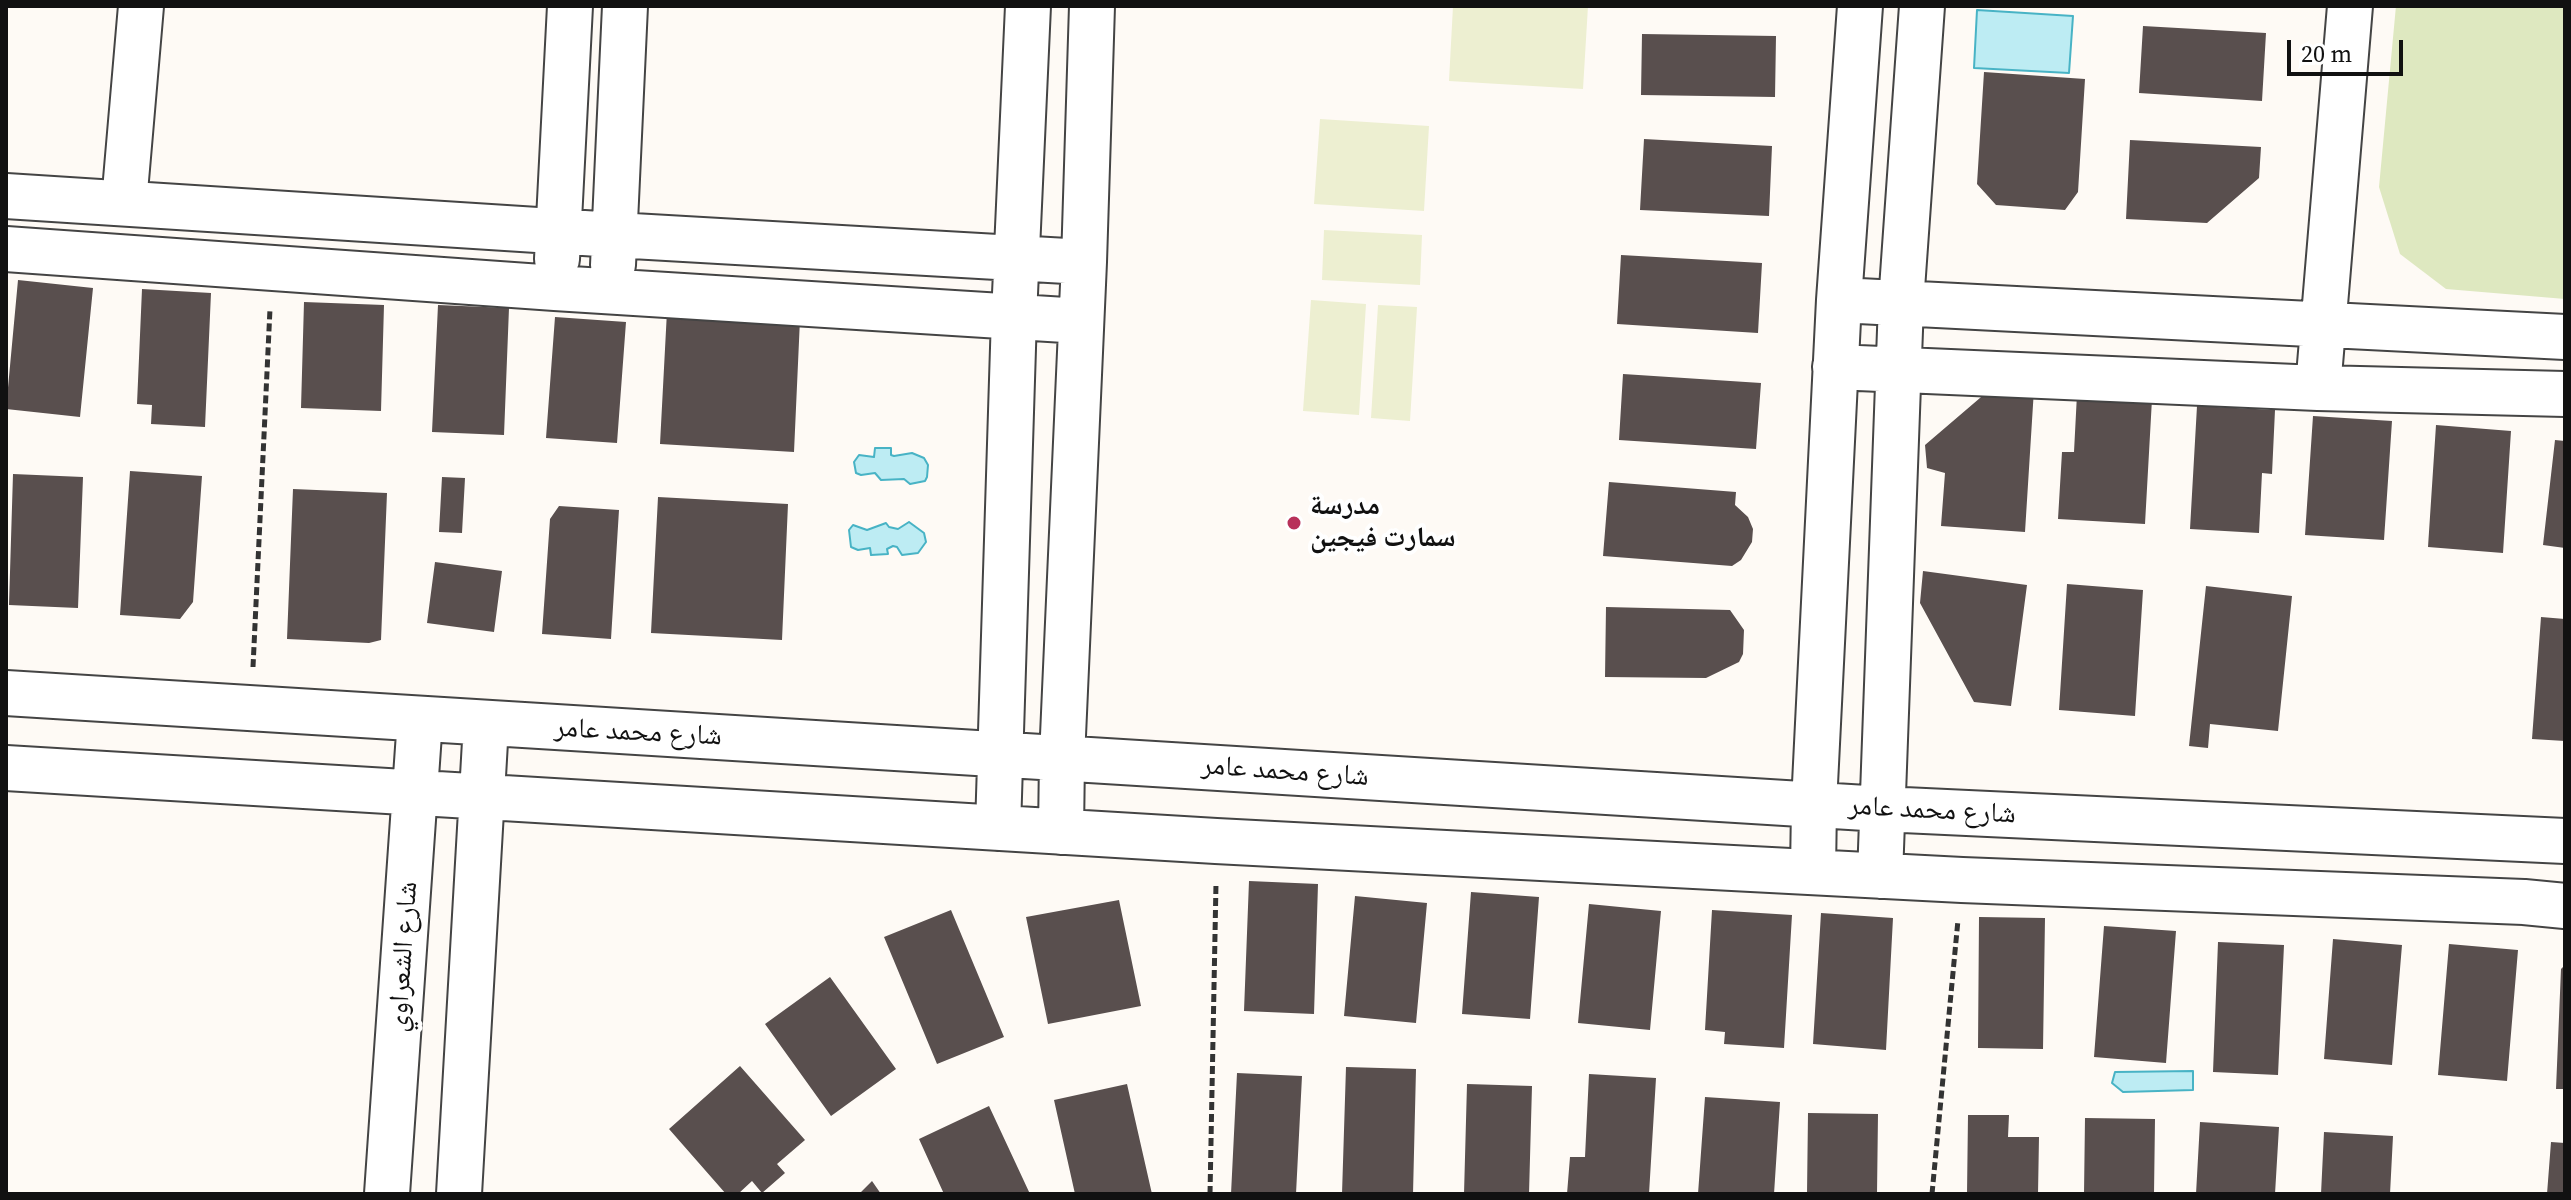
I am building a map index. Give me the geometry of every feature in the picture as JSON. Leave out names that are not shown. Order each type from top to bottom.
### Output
[{"type":"street","points":[[124,203],[141,6]]},
{"type":"street","points":[[555,288],[570,6]]},
{"type":"street","points":[[612,291],[625,6]]},
{"type":"street","points":[[998,828],[1016,258],[1028,6]]},
{"type":"street","points":[[1061,832],[1092,6]]},
{"type":"street","points":[[1813,872],[1835,367],[1860,6]]},
{"type":"street","points":[[1880,876],[1901,303],[1922,6]]},
{"type":"street","points":[[2318,388],[2350,6]]},
{"type":"street","points":[[6,196],[1084,262]]},
{"type":"street","points":[[6,249],[1081,321]]},
{"type":"street","points":[[1839,300],[2565,337]]},
{"type":"street","points":[[1835,367],[2318,388],[2565,394]]},
{"type":"street","name":"شارع محمد عامر","points":[[6,693],[1882,809],[2565,841]]},
{"type":"street","name":"شارع الشعراوي","points":[[387,1194],[420,719]]},
{"type":"street","points":[[459,1194],[486,724]]},
{"type":"street","points":[[6,768],[1216,841],[1962,880],[2565,906]]},
{"type":"path","points":[[252,708],[272,267]]},
{"type":"path","points":[[1210,1194],[1216,841]]},
{"type":"path","points":[[1932,1194],[1962,880]]},
{"type":"green space","points":[[1453,6],[1588,6],[1583,89],[1449,81]]},
{"type":"green space","points":[[2396,6],[2565,6],[2565,299],[2446,289],[2400,254],[2379,187]]},
{"type":"green space","points":[[1320,119],[1429,126],[1424,211],[1314,204]]},
{"type":"green space","points":[[1324,230],[1422,235],[1420,285],[1322,280]]},
{"type":"green space","points":[[1311,300],[1366,304],[1359,415],[1303,411]]},
{"type":"green space","points":[[1378,305],[1417,307],[1410,421],[1371,418]]},
{"type":"water","points":[[1977,10],[2073,16],[2069,73],[1974,68]]},
{"type":"water","points":[[875,448],[891,448],[891,455],[894,456],[912,453],[924,458],[928,465],[925,481],[910,484],[904,479],[881,480],[875,473],[856,473],[854,462],[859,455],[874,457]]},
{"type":"water","points":[[909,522],[924,533],[926,542],[918,553],[902,555],[893,546],[887,549],[888,554],[871,555],[870,548],[858,550],[851,547],[849,530],[853,525],[867,530],[886,523],[898,529]]},
{"type":"water","points":[[2193,1071],[2193,1090],[2123,1092],[2112,1083],[2115,1072]]},
{"type":"building","points":[[2143,26],[2266,33],[2262,101],[2139,93]]},
{"type":"building","points":[[1642,34],[1776,36],[1775,97],[1641,95]]},
{"type":"building","points":[[1984,72],[2085,79],[2078,192],[2065,210],[1996,205],[1977,184]]},
{"type":"building","points":[[1644,139],[1772,146],[1769,216],[1640,210]]},
{"type":"building","points":[[2130,140],[2261,147],[2259,178],[2207,223],[2126,219]]},
{"type":"building","points":[[1621,255],[1762,263],[1758,333],[1617,324]]},
{"type":"building","points":[[18,280],[93,288],[80,417],[6,409]]},
{"type":"building","points":[[142,289],[211,293],[205,427],[151,424],[152,405],[137,404]]},
{"type":"building","points":[[304,302],[384,305],[381,411],[301,408]]},
{"type":"building","points":[[438,305],[509,308],[504,435],[432,432]]},
{"type":"building","points":[[667,311],[800,319],[794,452],[660,444]]},
{"type":"building","points":[[555,317],[626,322],[617,443],[546,438]]},
{"type":"building","points":[[1623,374],[1761,383],[1756,449],[1619,440]]},
{"type":"building","points":[[1994,386],[2034,389],[2025,532],[1941,526],[1945,473],[1927,468],[1925,445]]},
{"type":"building","points":[[2077,394],[2152,399],[2145,524],[2058,519],[2062,452],[2074,452]]},
{"type":"building","points":[[2197,406],[2275,410],[2272,474],[2262,473],[2259,533],[2190,529]]},
{"type":"building","points":[[2313,416],[2392,421],[2384,540],[2305,535]]},
{"type":"building","points":[[2436,425],[2511,431],[2503,553],[2428,547]]},
{"type":"building","points":[[2555,440],[2565,441],[2565,548],[2543,545]]},
{"type":"building","points":[[130,471],[202,476],[193,602],[180,619],[120,615]]},
{"type":"building","points":[[13,474],[83,477],[78,608],[9,605]]},
{"type":"building","points":[[442,477],[465,478],[462,533],[439,532]]},
{"type":"building","points":[[1609,482],[1736,492],[1735,505],[1748,517],[1753,529],[1752,542],[1741,560],[1732,566],[1603,556]]},
{"type":"building","points":[[293,489],[387,493],[381,640],[369,643],[287,639]]},
{"type":"building","points":[[658,497],[788,504],[782,640],[651,633]]},
{"type":"building","points":[[559,506],[619,510],[611,639],[542,634],[550,519]]},
{"type":"building","points":[[435,562],[502,571],[494,632],[427,623]]},
{"type":"building","points":[[1923,571],[2027,585],[2011,706],[1974,702],[1920,603]]},
{"type":"building","points":[[2067,584],[2143,590],[2135,716],[2059,710]]},
{"type":"building","points":[[2206,586],[2292,596],[2278,731],[2210,724],[2208,748],[2189,746]]},
{"type":"building","points":[[1606,607],[1730,610],[1744,630],[1743,654],[1739,662],[1706,678],[1605,677]]},
{"type":"building","points":[[2541,617],[2565,619],[2565,741],[2532,739]]},
{"type":"building","points":[[1249,881],[1318,884],[1314,1014],[1244,1011]]},
{"type":"building","points":[[1471,892],[1539,897],[1530,1019],[1462,1014]]},
{"type":"building","points":[[1355,896],[1427,903],[1416,1023],[1344,1016]]},
{"type":"building","points":[[1119,900],[1141,1006],[1048,1024],[1026,917]]},
{"type":"building","points":[[1589,904],[1661,911],[1650,1030],[1578,1023]]},
{"type":"building","points":[[951,910],[1004,1037],[937,1064],[884,937]]},
{"type":"building","points":[[1712,910],[1792,915],[1784,1048],[1724,1044],[1725,1032],[1705,1030]]},
{"type":"building","points":[[1821,913],[1893,918],[1886,1050],[1813,1044]]},
{"type":"building","points":[[1979,917],[2045,918],[2043,1049],[1978,1048]]},
{"type":"building","points":[[2104,926],[2176,931],[2166,1063],[2094,1057]]},
{"type":"building","points":[[2333,939],[2402,945],[2392,1065],[2324,1059]]},
{"type":"building","points":[[2218,942],[2284,945],[2278,1075],[2213,1072]]},
{"type":"building","points":[[2449,944],[2518,950],[2507,1081],[2438,1075]]},
{"type":"building","points":[[2565,965],[2565,1089],[2556,1089],[2561,969]]},
{"type":"building","points":[[830,977],[896,1069],[831,1116],[765,1024]]},
{"type":"building","points":[[740,1066],[805,1140],[777,1164],[785,1173],[762,1193],[752,1181],[738,1194],[726,1194],[669,1129]]},
{"type":"building","points":[[1346,1067],[1416,1069],[1413,1194],[1342,1194]]},
{"type":"building","points":[[1237,1073],[1302,1076],[1296,1194],[1231,1194]]},
{"type":"building","points":[[1589,1074],[1656,1078],[1649,1194],[1567,1194],[1570,1157],[1585,1157]]},
{"type":"building","points":[[1127,1084],[1152,1194],[1075,1194],[1054,1100]]},
{"type":"building","points":[[1467,1084],[1532,1086],[1529,1194],[1464,1194]]},
{"type":"building","points":[[1705,1097],[1780,1102],[1774,1194],[1698,1194]]},
{"type":"building","points":[[989,1106],[1030,1194],[944,1194],[919,1139]]},
{"type":"building","points":[[1808,1113],[1878,1114],[1877,1194],[1807,1194]]},
{"type":"building","points":[[1968,1115],[2009,1115],[2008,1137],[2039,1137],[2038,1194],[1967,1194]]},
{"type":"building","points":[[2085,1118],[2155,1119],[2154,1194],[2084,1194]]},
{"type":"building","points":[[2200,1122],[2279,1127],[2275,1194],[2196,1194]]},
{"type":"building","points":[[2324,1132],[2393,1136],[2390,1194],[2321,1194]]},
{"type":"building","points":[[2551,1142],[2565,1143],[2565,1194],[2547,1194]]},
{"type":"building","points":[[872,1181],[881,1194],[859,1194]]},
{"type":"place","name":"مدرسة سمارت فيجين","points":[[1294,523]]}]
